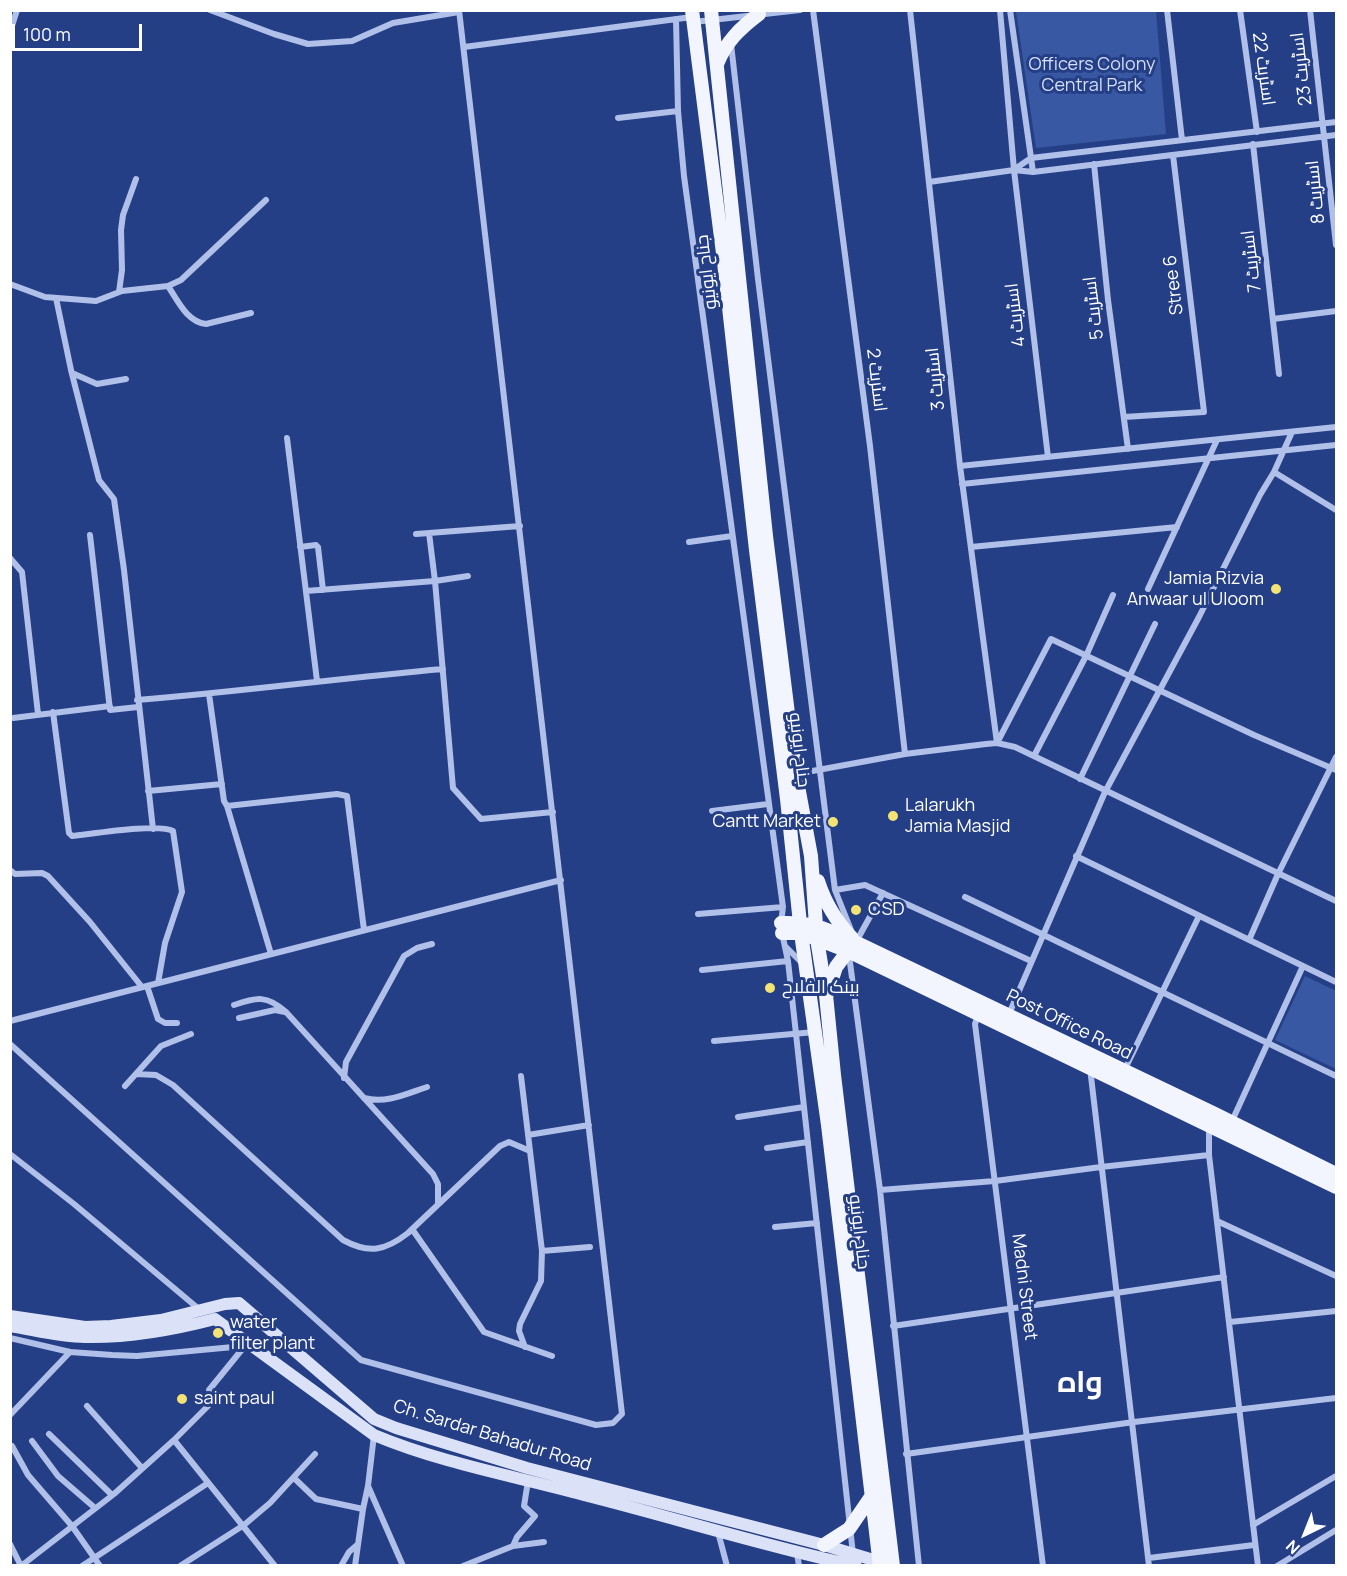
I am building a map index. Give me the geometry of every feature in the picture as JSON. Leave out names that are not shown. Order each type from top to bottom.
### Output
[{"type":"main road","points":[[717,66],[731,38],[743,25],[759,14]]},
{"type":"main road","name":"جناح ایونیو","points":[[711,16],[765,524],[796,774],[811,856],[816,932],[826,995],[886,1564]]},
{"type":"main road","name":"جناح ایونیو","points":[[693,17],[723,253],[800,928],[873,1494],[886,1564]]},
{"type":"main road","points":[[811,856],[825,900],[852,947],[836,967],[826,995]]},
{"type":"main road","name":"Post Office Road","points":[[783,934],[800,928],[852,947],[981,1008],[1090,1068],[1211,1118],[1232,1122],[1336,1174]]},
{"type":"main road","name":"Post Office Road","points":[[981,1008],[1009,1014],[1124,1071],[1336,1187]]},
{"type":"main road","name":"Ch. Sardar Bahadur Road","points":[[10,1316],[85,1327],[160,1320],[234,1302],[239,1303],[374,1419],[396,1428],[707,1521],[718,1531],[798,1559],[856,1566]]},
{"type":"main road","name":"Ch. Sardar Bahadur Road","points":[[200,1311],[215,1320],[245,1345],[280,1365],[374,1435],[394,1443],[462,1464],[707,1521],[824,1545],[886,1564]]},
{"type":"main road","points":[[11,1326],[83,1337],[180,1328],[215,1320]]},
{"type":"main road","points":[[824,1545],[849,1529],[873,1494]]},
{"type":"street","points":[[10,32],[17,10]]},
{"type":"street","points":[[10,1044],[361,1360],[596,1425],[613,1423],[622,1414],[459,11],[393,23],[352,41],[308,44],[210,10]]},
{"type":"street","points":[[669,10],[673,19],[684,176],[783,907],[783,934],[796,1033],[849,1529],[856,1566]]},
{"type":"street","points":[[464,47],[673,19],[800,10]]},
{"type":"street","name":"اسٹریٹ 2","points":[[813,10],[870,447],[905,754]]},
{"type":"street","name":"اسٹریٹ 3","points":[[910,10],[962,484],[997,743]]},
{"type":"street","name":"اسٹریٹ 4","points":[[1000,10],[1014,170],[1048,457]]},
{"type":"street","points":[[1010,10],[1033,172]]},
{"type":"street","points":[[1167,10],[1182,140]]},
{"type":"street","name":"اسٹریٹ 22","points":[[1240,10],[1257,132]]},
{"type":"street","name":"اسٹریٹ 23","points":[[1310,10],[1325,137]]},
{"type":"street","points":[[731,38],[760,291],[835,890],[852,947],[919,1566]]},
{"type":"street","points":[[618,118],[678,111]]},
{"type":"street","points":[[1014,170],[1031,158],[1336,122]]},
{"type":"street","points":[[929,182],[1014,170],[1033,172],[1336,135]]},
{"type":"street","name":"اسٹریٹ 8","points":[[1325,137],[1336,245]]},
{"type":"street","name":"اسٹریٹ 7","points":[[1253,144],[1279,374]]},
{"type":"street","name":"Stree 6","points":[[1124,417],[1204,412],[1173,155]]},
{"type":"street","name":"اسٹریٹ 5","points":[[1094,164],[1108,300],[1128,449]]},
{"type":"street","points":[[118,292],[122,270],[123,215],[136,179]]},
{"type":"street","points":[[10,284],[45,297],[96,301],[118,292],[168,286],[181,280],[266,200]]},
{"type":"street","points":[[168,286],[186,313],[198,323],[206,324],[251,313]]},
{"type":"street","points":[[56,298],[99,480],[114,499],[153,829]]},
{"type":"street","points":[[1273,319],[1336,311]]},
{"type":"street","points":[[72,373],[97,384],[126,379]]},
{"type":"street","points":[[960,466],[1336,427]]},
{"type":"street","points":[[1009,1014],[1105,792],[1274,472],[1292,432]]},
{"type":"street","points":[[287,438],[317,681]]},
{"type":"street","points":[[1148,589],[1217,440]]},
{"type":"street","points":[[962,484],[1336,445]]},
{"type":"street","points":[[1274,472],[1336,510]]},
{"type":"street","points":[[416,534],[520,526]]},
{"type":"street","points":[[971,547],[1177,527]]},
{"type":"street","points":[[429,533],[453,788],[481,819],[553,812]]},
{"type":"street","points":[[90,535],[110,710],[112,711],[138,704],[209,694],[443,669]]},
{"type":"street","points":[[689,542],[732,536]]},
{"type":"street","points":[[300,547],[316,545],[318,547],[323,590]]},
{"type":"street","points":[[10,558],[22,572],[38,714]]},
{"type":"street","points":[[306,591],[435,581],[468,576]]},
{"type":"street","points":[[1034,756],[1086,656],[1113,595]]},
{"type":"street","points":[[1080,778],[1155,624]]},
{"type":"street","points":[[997,743],[1051,639],[1254,735],[1334,769]]},
{"type":"street","points":[[209,694],[224,801],[271,954]]},
{"type":"street","points":[[13,718],[110,706]]},
{"type":"street","points":[[53,712],[69,833],[72,836],[153,829],[173,831],[182,892],[165,943],[158,983]]},
{"type":"street","points":[[796,774],[905,754],[997,743],[1015,747],[1336,901]]},
{"type":"street","points":[[1249,940],[1278,874],[1334,769],[1336,757]]},
{"type":"street","points":[[148,791],[222,784]]},
{"type":"street","points":[[227,806],[337,794],[346,796],[364,930]]},
{"type":"street","points":[[712,811],[768,804]]},
{"type":"street","points":[[1076,856],[1336,982]]},
{"type":"street","points":[[10,870],[15,874],[42,873],[48,876],[144,987],[158,1020],[165,1023],[177,1023]]},
{"type":"street","points":[[10,1021],[561,880]]},
{"type":"street","points":[[835,890],[865,885],[1031,962]]},
{"type":"street","points":[[780,891],[797,889]]},
{"type":"street","points":[[852,947],[883,893]]},
{"type":"street","points":[[965,897],[1336,1076]]},
{"type":"street","points":[[698,914],[783,907]]},
{"type":"street","points":[[1124,1071],[1199,916]]},
{"type":"street","points":[[783,934],[806,967]]},
{"type":"street","points":[[344,1078],[346,1062],[404,956],[417,948],[432,944]]},
{"type":"street","points":[[702,970],[788,962]]},
{"type":"street","points":[[1232,1122],[1303,966]]},
{"type":"street","points":[[234,1005],[248,1000],[266,998],[275,1002],[286,1012],[433,1174],[438,1184],[438,1205]]},
{"type":"street","name":"Madni Street","points":[[981,1008],[975,1023],[1043,1566]]},
{"type":"street","points":[[239,1018],[275,1010],[286,1012]]},
{"type":"street","points":[[714,1041],[815,1032]]},
{"type":"street","points":[[125,1086],[161,1046],[191,1034]]},
{"type":"street","points":[[1090,1068],[1134,1422],[1149,1566]]},
{"type":"street","points":[[136,1074],[156,1075],[173,1085],[343,1240],[367,1249],[393,1245],[412,1230],[500,1146],[509,1142],[530,1151]]},
{"type":"street","points":[[521,1076],[542,1251],[541,1281],[520,1324],[519,1331],[525,1347]]},
{"type":"street","points":[[363,1098],[387,1101],[427,1087]]},
{"type":"street","points":[[738,1117],[804,1107]]},
{"type":"street","points":[[1211,1118],[1209,1155],[1258,1566]]},
{"type":"street","points":[[528,1135],[589,1125]]},
{"type":"street","points":[[767,1148],[808,1142]]},
{"type":"street","points":[[10,1154],[74,1204],[200,1311]]},
{"type":"street","points":[[880,1190],[995,1181],[1209,1155]]},
{"type":"street","points":[[1217,1221],[1336,1276]]},
{"type":"street","points":[[776,1227],[817,1223]]},
{"type":"street","points":[[412,1230],[484,1332],[552,1356]]},
{"type":"street","points":[[542,1251],[590,1247]]},
{"type":"street","points":[[893,1326],[1224,1277]]},
{"type":"street","points":[[1230,1322],[1336,1311]]},
{"type":"street","points":[[10,1338],[70,1352],[137,1356],[245,1345]]},
{"type":"street","points":[[10,1544],[21,1566],[112,1495],[174,1440],[214,1400],[209,1390],[245,1345]]},
{"type":"street","points":[[10,1415],[70,1352]]},
{"type":"street","points":[[906,1455],[1027,1436],[1239,1408],[1336,1398]]},
{"type":"street","points":[[87,1406],[142,1468]]},
{"type":"street","points":[[49,1434],[112,1495]]},
{"type":"street","points":[[355,1566],[374,1435]]},
{"type":"street","points":[[174,1440],[244,1525],[274,1566]]},
{"type":"street","points":[[32,1441],[58,1476],[95,1508]]},
{"type":"street","points":[[12,1446],[28,1474],[72,1526],[100,1566]]},
{"type":"street","points":[[182,1565],[244,1525],[270,1503],[315,1454]]},
{"type":"street","points":[[1253,1525],[1336,1476]]},
{"type":"street","points":[[294,1478],[316,1499],[363,1509]]},
{"type":"street","points":[[513,1546],[517,1537],[535,1516],[524,1506],[528,1480]]},
{"type":"street","points":[[82,1566],[208,1483]]},
{"type":"street","points":[[368,1486],[403,1566]]},
{"type":"street","points":[[1277,1566],[1336,1530]]},
{"type":"street","points":[[718,1531],[726,1566]]},
{"type":"street","points":[[463,1566],[513,1546],[543,1542]]},
{"type":"street","points":[[341,1566],[349,1552],[357,1545]]},
{"type":"street","points":[[1149,1558],[1254,1545]]},
{"type":"green space","name":"Officers Colony Central Park","points":[[1016,11],[1156,11],[1166,134],[1036,148]]},
{"type":"green space","points":[[1305,976],[1336,991],[1336,1069],[1275,1040]]},
{"type":"place","name":"Jamia Rizvia Anwaar ul Uloom","points":[[1276,589]]},
{"type":"place","name":"Lalarukh Jamia Masjid","points":[[893,816]]},
{"type":"place","name":"Cantt Market","points":[[833,822]]},
{"type":"place","name":"CSD","points":[[856,910]]},
{"type":"place","name":"بینک الفلاح","points":[[770,988]]},
{"type":"place","name":"water filter plant","points":[[218,1333]]},
{"type":"place","name":"saint paul","points":[[182,1399]]},
{"type":"district","name":"واہ","points":[[1080,1384]]}]
